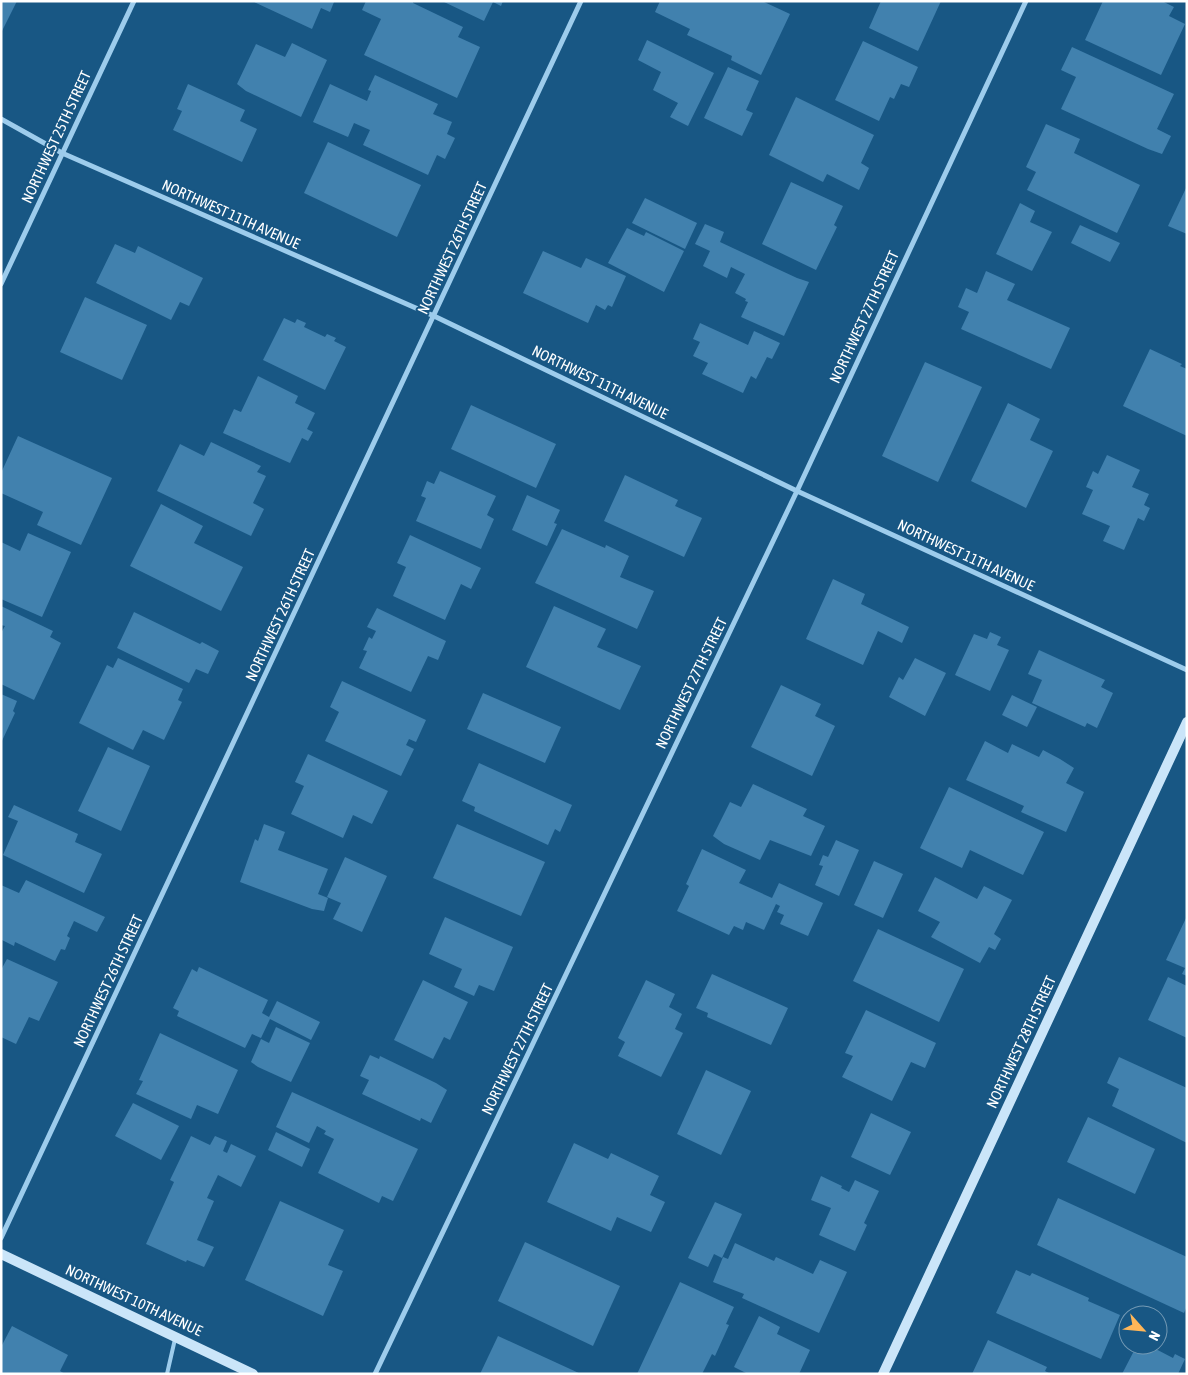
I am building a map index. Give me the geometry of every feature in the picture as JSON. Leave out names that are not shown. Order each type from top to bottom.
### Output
[{"type":"street","name":"NORTHWEST 25TH STREET","points":[[1,284],[134,1]]},
{"type":"street","name":"NORTHWEST 26TH STREET","points":[[1,1238],[581,1]]},
{"type":"street","name":"NORTHWEST 27TH STREET","points":[[375,1374],[797,491],[1026,1]]},
{"type":"street","name":"NORTHWEST 11TH AVENUE","points":[[1,119],[62,153],[434,316],[797,491],[1187,670]]},
{"type":"street","name":"NORTHWEST 28TH STREET","points":[[882,1374],[1187,722]]},
{"type":"street","name":"NORTHWEST 10TH AVENUE","points":[[1,1254],[253,1374]]},
{"type":"lane","points":[[167,1374],[176,1337]]},
{"type":"building","points":[[1,1],[17,1],[1,33]]},
{"type":"building","points":[[252,1],[334,2],[330,12],[321,8],[312,29]]},
{"type":"building","points":[[366,1],[413,1],[413,3],[463,27],[458,37],[480,47],[457,98],[364,55],[381,19],[362,10]]},
{"type":"building","points":[[442,1],[503,1],[501,6],[493,2],[484,21]]},
{"type":"building","points":[[660,1],[762,1],[790,14],[761,75],[731,60],[732,56],[687,35],[690,29],[655,12]]},
{"type":"building","points":[[881,1],[941,1],[918,51],[869,28]]},
{"type":"building","points":[[1103,1],[1162,1],[1174,7],[1169,16],[1185,24],[1161,75],[1085,40]]},
{"type":"building","points":[[647,40],[714,73],[688,126],[670,117],[678,103],[653,90],[661,72],[638,60]]},
{"type":"building","points":[[863,41],[918,67],[909,87],[901,84],[894,99],[890,97],[879,121],[835,100]]},
{"type":"building","points":[[292,43],[327,60],[301,117],[246,91],[237,84],[256,44],[285,57]]},
{"type":"building","points":[[1072,47],[1174,94],[1157,129],[1171,136],[1162,154],[1061,109],[1076,77],[1061,70]]},
{"type":"building","points":[[728,67],[759,81],[746,110],[753,113],[742,136],[704,118]]},
{"type":"building","points":[[375,75],[438,104],[433,114],[452,122],[447,134],[455,138],[445,159],[437,155],[428,175],[363,145],[370,130],[354,123],[348,137],[313,122],[330,84],[367,101],[371,91],[368,90]]},
{"type":"building","points":[[188,84],[245,110],[240,121],[257,129],[242,162],[173,130],[182,111],[177,109]]},
{"type":"building","points":[[796,97],[874,135],[861,163],[869,168],[859,190],[827,174],[823,182],[769,155]]},
{"type":"building","points":[[1046,124],[1080,139],[1074,153],[1140,185],[1117,233],[1027,190],[1036,172],[1026,167]]},
{"type":"building","points":[[328,142],[421,185],[397,237],[304,193]]},
{"type":"building","points":[[791,182],[843,206],[834,225],[837,227],[816,270],[762,244]]},
{"type":"building","points":[[1187,186],[1187,234],[1168,226]]},
{"type":"building","points":[[645,198],[697,223],[685,249],[632,223]]},
{"type":"building","points":[[1020,203],[1035,211],[1030,222],[1052,232],[1032,271],[996,254]]},
{"type":"building","points":[[705,224],[724,232],[720,242],[809,282],[784,336],[741,317],[748,302],[735,293],[745,274],[731,267],[727,278],[703,266],[710,251],[695,244]]},
{"type":"building","points":[[1080,225],[1120,243],[1110,262],[1071,243]]},
{"type":"building","points":[[627,228],[644,236],[646,232],[684,251],[664,292],[608,263]]},
{"type":"building","points":[[115,244],[135,253],[138,246],[203,278],[189,306],[180,302],[171,320],[96,283]]},
{"type":"building","points":[[543,251],[581,268],[586,258],[626,276],[612,307],[608,305],[605,310],[596,305],[588,323],[523,293]]},
{"type":"building","points":[[986,271],[1015,284],[1007,300],[1070,328],[1051,369],[961,329],[969,312],[958,307],[966,288],[977,293]]},
{"type":"building","points":[[85,297],[147,325],[122,380],[60,352]]},
{"type":"building","points":[[284,318],[295,323],[297,319],[306,323],[304,327],[325,337],[327,334],[336,338],[334,341],[346,347],[325,390],[263,360]]},
{"type":"building","points":[[700,323],[748,345],[754,331],[780,343],[772,359],[767,357],[756,379],[751,376],[743,393],[702,374],[708,363],[693,356],[700,342],[693,339]]},
{"type":"building","points":[[1150,349],[1182,364],[1180,366],[1187,369],[1187,436],[1123,406]]},
{"type":"building","points":[[925,362],[982,387],[938,482],[882,456]]},
{"type":"building","points":[[258,376],[298,396],[295,403],[315,413],[307,429],[313,432],[308,441],[302,438],[290,463],[223,433],[234,409],[241,412]]},
{"type":"building","points":[[1008,403],[1040,419],[1030,440],[1053,451],[1026,508],[971,481]]},
{"type":"building","points":[[471,405],[556,444],[536,488],[451,449]]},
{"type":"building","points":[[18,436],[112,478],[81,545],[37,525],[43,512],[1,493],[1,473]]},
{"type":"building","points":[[211,442],[261,466],[257,472],[266,476],[253,503],[264,509],[251,536],[157,491],[180,444],[204,456]]},
{"type":"building","points":[[1107,455],[1140,470],[1132,487],[1149,494],[1144,505],[1150,508],[1144,521],[1138,518],[1124,550],[1103,541],[1110,526],[1082,514],[1093,490],[1086,487],[1093,471],[1098,474]]},
{"type":"building","points":[[440,471],[496,496],[487,515],[494,519],[481,549],[416,521],[426,498],[421,496],[427,481],[434,484]]},
{"type":"building","points":[[625,475],[678,500],[675,506],[702,518],[684,557],[604,521]]},
{"type":"building","points":[[527,495],[560,510],[554,523],[557,524],[547,546],[512,530]]},
{"type":"building","points":[[161,504],[203,526],[194,543],[243,567],[221,611],[130,566]]},
{"type":"building","points":[[562,529],[605,548],[606,545],[629,556],[620,577],[654,591],[637,629],[535,583]]},
{"type":"building","points":[[28,533],[71,552],[42,617],[1,599],[1,542],[20,551]]},
{"type":"building","points":[[410,535],[481,568],[471,589],[461,584],[445,620],[393,596],[406,567],[397,563]]},
{"type":"building","points":[[833,579],[865,594],[861,604],[909,627],[902,643],[878,631],[863,665],[806,639]]},
{"type":"building","points":[[1,606],[53,631],[50,637],[61,643],[34,700],[1,684],[1,633],[5,626],[1,625]]},
{"type":"building","points":[[554,606],[606,629],[597,647],[641,666],[620,710],[526,667]]},
{"type":"building","points":[[377,608],[446,641],[438,660],[428,656],[411,692],[359,668],[367,651],[363,650],[369,637],[372,639],[376,631],[367,627]]},
{"type":"building","points":[[134,612],[200,644],[202,642],[219,651],[208,674],[196,669],[189,683],[117,648]]},
{"type":"building","points":[[990,632],[1001,637],[997,645],[1009,650],[990,691],[955,675],[974,634],[987,639]]},
{"type":"building","points":[[1039,650],[1105,680],[1101,687],[1113,693],[1097,728],[1087,723],[1085,727],[1032,703],[1042,680],[1028,674]]},
{"type":"building","points":[[118,658],[183,689],[178,700],[182,702],[164,740],[143,730],[133,750],[79,723],[107,665],[113,668]]},
{"type":"building","points":[[915,658],[946,673],[925,716],[889,697],[899,677],[903,680]]},
{"type":"building","points":[[342,681],[426,720],[416,742],[409,739],[406,745],[414,749],[401,776],[325,741],[339,712],[330,707]]},
{"type":"building","points":[[781,685],[821,704],[815,716],[835,726],[812,776],[751,747]]},
{"type":"building","points":[[483,693],[561,727],[545,763],[467,729]]},
{"type":"building","points":[[1,694],[17,701],[13,711],[15,713],[1,743]]},
{"type":"building","points":[[1012,695],[1037,707],[1027,727],[1002,715]]},
{"type":"building","points":[[985,741],[1008,753],[1012,744],[1039,757],[1043,750],[1074,768],[1066,783],[1084,792],[1066,832],[1021,812],[1024,806],[966,780]]},
{"type":"building","points":[[108,747],[150,766],[121,831],[78,811]]},
{"type":"building","points":[[308,754],[388,791],[372,824],[353,815],[343,838],[291,814],[304,786],[295,782]]},
{"type":"building","points":[[479,763],[572,805],[560,832],[555,829],[548,845],[474,811],[475,807],[462,801]]},
{"type":"building","points":[[753,784],[807,809],[803,816],[825,826],[811,856],[770,840],[760,860],[724,844],[713,836],[730,802],[741,807]]},
{"type":"building","points":[[949,787],[1044,832],[1023,875],[970,850],[962,868],[920,848]]},
{"type":"building","points":[[14,805],[78,834],[75,842],[102,854],[84,893],[3,855],[18,821],[8,817]]},
{"type":"building","points":[[264,824],[285,832],[278,850],[328,869],[318,894],[328,898],[324,911],[312,909],[240,882],[255,839],[258,841]]},
{"type":"building","points":[[457,824],[545,862],[521,916],[433,878]]},
{"type":"building","points":[[836,840],[859,850],[839,896],[815,885],[823,866],[819,865],[823,855],[828,857]]},
{"type":"building","points":[[702,849],[746,870],[739,883],[772,898],[779,883],[823,903],[808,936],[780,924],[784,915],[777,912],[780,906],[776,904],[764,930],[746,922],[743,930],[734,926],[729,935],[677,911],[689,886],[686,884]]},
{"type":"building","points":[[345,857],[387,876],[362,932],[333,919],[341,903],[327,897]]},
{"type":"building","points":[[874,861],[903,874],[883,918],[854,905]]},
{"type":"building","points":[[935,877],[977,899],[984,886],[1012,900],[994,934],[1001,939],[995,950],[989,947],[980,963],[931,937],[940,922],[918,911]]},
{"type":"building","points":[[26,880],[105,917],[97,932],[74,921],[67,936],[70,938],[65,950],[61,949],[55,961],[15,942],[14,946],[2,940],[1,885],[19,893]]},
{"type":"building","points":[[1187,916],[1187,976],[1182,974],[1185,968],[1166,960]]},
{"type":"building","points":[[445,917],[513,947],[494,991],[479,985],[474,996],[454,987],[462,969],[429,954]]},
{"type":"building","points":[[878,929],[964,969],[939,1022],[853,981]]},
{"type":"building","points":[[7,959],[58,982],[39,1021],[29,1017],[16,1044],[1,1037],[1,970]]},
{"type":"building","points":[[199,967],[268,1000],[262,1013],[269,1017],[277,1001],[320,1022],[311,1040],[270,1019],[261,1038],[252,1034],[245,1048],[177,1016],[179,1011],[173,1008],[192,969],[197,972]]},
{"type":"building","points":[[712,974],[788,1008],[771,1045],[707,1017],[708,1013],[696,1008]]},
{"type":"building","points":[[1168,977],[1187,986],[1187,1038],[1148,1020]]},
{"type":"building","points":[[423,980],[468,1002],[450,1040],[444,1037],[433,1059],[394,1040]]},
{"type":"building","points":[[646,980],[675,994],[669,1007],[682,1014],[675,1029],[683,1033],[661,1077],[618,1056],[625,1042],[618,1038]]},
{"type":"building","points":[[866,1010],[936,1043],[925,1068],[911,1062],[892,1101],[842,1077],[853,1056],[845,1053]]},
{"type":"building","points":[[276,1027],[310,1043],[291,1082],[251,1062],[261,1039],[269,1043]]},
{"type":"building","points":[[160,1033],[238,1070],[218,1114],[197,1105],[191,1119],[136,1094],[143,1081],[139,1080]]},
{"type":"building","points":[[370,1055],[379,1059],[380,1056],[447,1090],[431,1123],[421,1118],[420,1121],[362,1094],[369,1080],[360,1076]]},
{"type":"building","points":[[1119,1057],[1187,1088],[1187,1143],[1112,1106],[1119,1089],[1107,1083]]},
{"type":"building","points":[[706,1070],[751,1091],[721,1155],[677,1134]]},
{"type":"building","points":[[292,1092],[418,1149],[393,1201],[382,1196],[379,1203],[318,1173],[334,1139],[324,1134],[326,1131],[317,1126],[309,1143],[276,1127]]},
{"type":"building","points":[[133,1103],[179,1126],[161,1160],[115,1136]]},
{"type":"building","points":[[871,1113],[911,1132],[890,1175],[851,1157]]},
{"type":"building","points":[[1088,1117],[1155,1149],[1135,1194],[1067,1162]]},
{"type":"building","points":[[276,1132],[310,1149],[302,1167],[268,1150]]},
{"type":"building","points":[[191,1136],[210,1145],[215,1136],[227,1141],[223,1151],[227,1153],[231,1144],[256,1156],[241,1187],[218,1175],[207,1198],[214,1201],[197,1240],[214,1247],[204,1267],[187,1260],[186,1262],[146,1244],[174,1182],[170,1180]]},
{"type":"building","points":[[574,1143],[608,1159],[611,1153],[659,1176],[650,1195],[665,1202],[651,1232],[617,1217],[611,1231],[547,1202]]},
{"type":"building","points":[[821,1176],[842,1186],[841,1188],[849,1192],[855,1180],[879,1191],[864,1223],[867,1225],[855,1251],[819,1235],[831,1208],[811,1200]]},
{"type":"building","points":[[1058,1198],[1187,1257],[1187,1306],[1184,1313],[1168,1305],[1037,1245]]},
{"type":"building","points":[[280,1201],[344,1230],[328,1265],[343,1271],[323,1316],[245,1280]]},
{"type":"building","points":[[715,1202],[742,1214],[722,1258],[714,1254],[708,1267],[688,1258]]},
{"type":"building","points":[[525,1242],[620,1286],[593,1346],[498,1301]]},
{"type":"building","points":[[735,1243],[774,1261],[776,1257],[813,1274],[820,1260],[847,1272],[819,1333],[742,1298],[744,1294],[713,1282],[723,1257],[728,1259]]},
{"type":"building","points":[[1016,1270],[1030,1276],[1032,1273],[1089,1298],[1088,1301],[1118,1314],[1118,1320],[1101,1359],[996,1313]]},
{"type":"building","points":[[680,1282],[734,1307],[726,1324],[729,1325],[715,1356],[712,1354],[702,1374],[637,1374]]},
{"type":"building","points":[[759,1316],[780,1327],[777,1334],[810,1350],[799,1374],[748,1374],[734,1367]]},
{"type":"building","points":[[12,1326],[68,1355],[60,1371],[65,1374],[1,1374],[1,1347]]},
{"type":"building","points":[[498,1336],[581,1374],[480,1374]]},
{"type":"building","points":[[988,1340],[1047,1367],[1045,1371],[1051,1374],[972,1374]]},
{"type":"building","points":[[1175,1354],[1185,1359],[1178,1374],[1122,1374],[1132,1355],[1167,1355],[1173,1358]]}]
